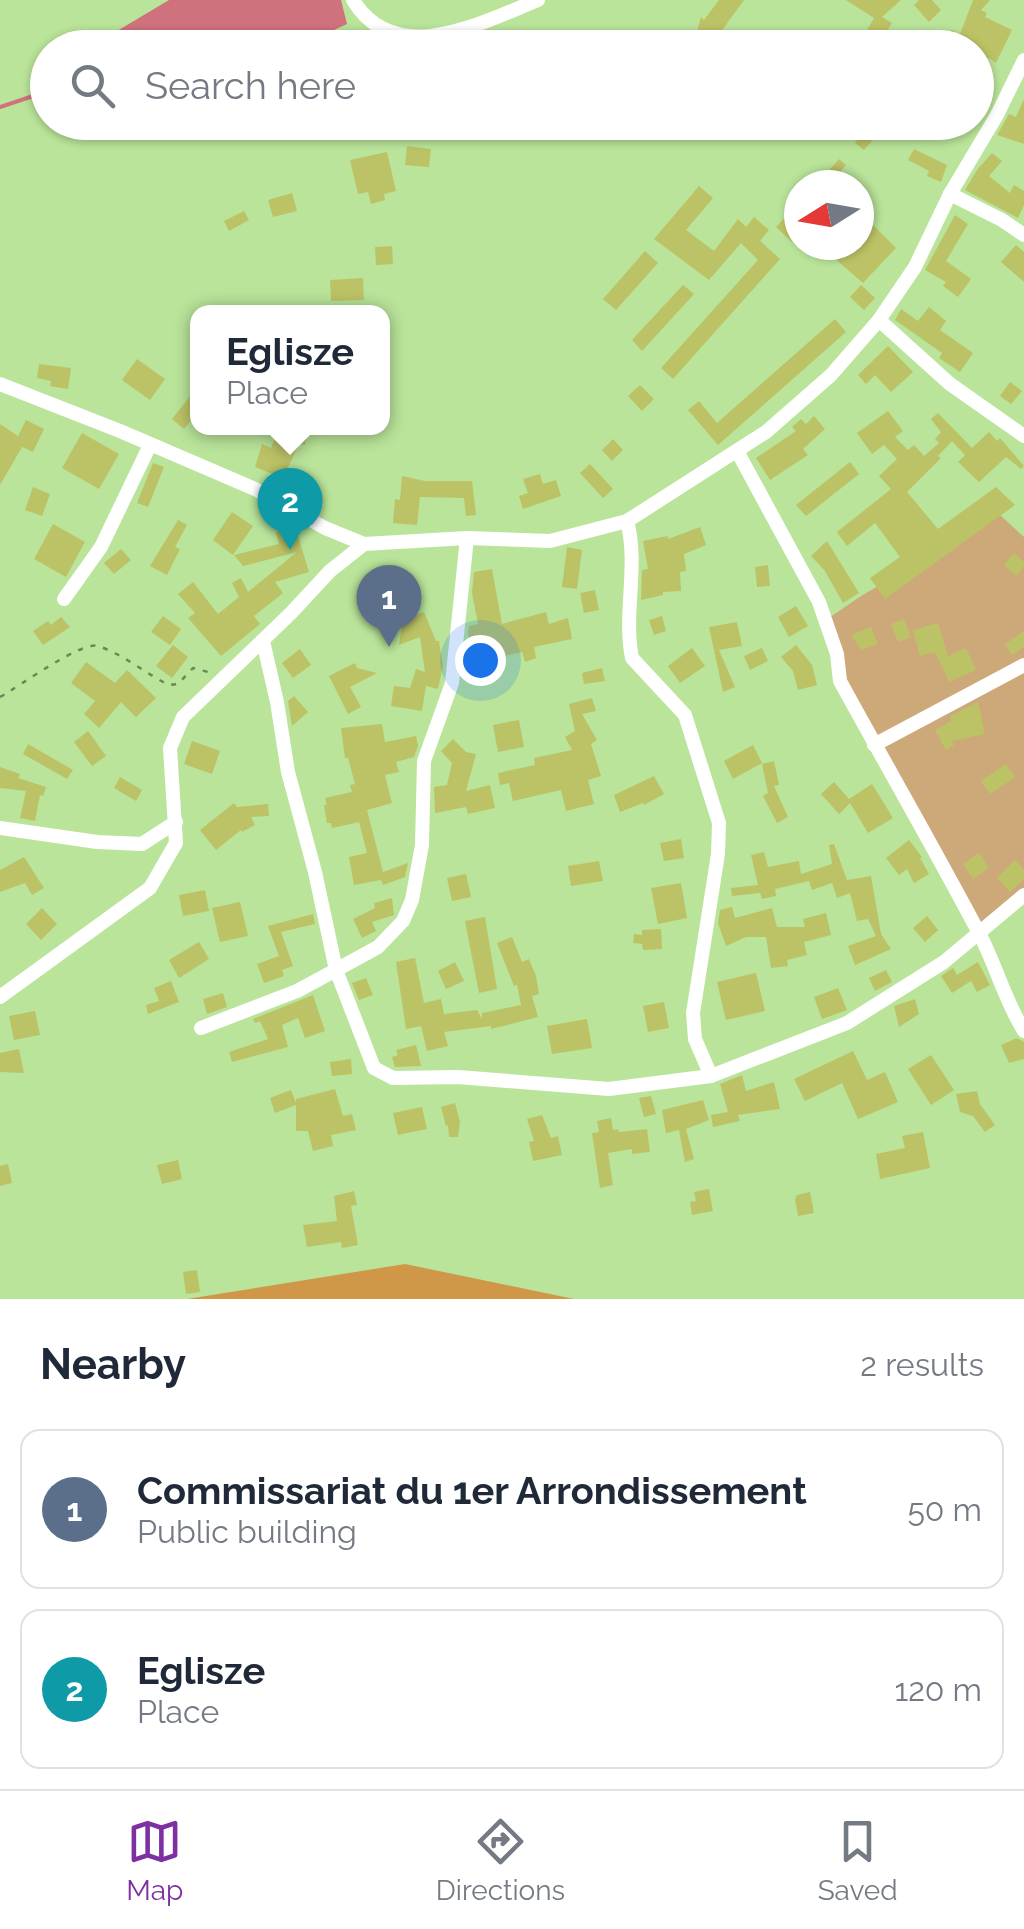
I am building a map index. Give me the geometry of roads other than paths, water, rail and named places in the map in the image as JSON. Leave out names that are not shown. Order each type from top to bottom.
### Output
[{"type":"street","points":[[353,0],[383,30]]},
{"type":"street","points":[[449,30],[538,0]]},
{"type":"street","points":[[994,114],[1024,60]]},
{"type":"street","points":[[0,384],[254,489],[325,528],[364,544],[467,538],[550,541],[627,521],[766,432],[830,375],[879,320],[916,267],[980,140]]},
{"type":"street","points":[[950,194],[1024,235]]},
{"type":"street","points":[[879,320],[950,384],[1024,436]]},
{"type":"street","points":[[64,599],[101,547],[150,445]]},
{"type":"street","points":[[737,451],[820,602],[837,654],[840,682],[978,932],[1024,1031]]},
{"type":"street","points":[[627,521],[634,560],[630,597],[632,658],[685,715],[719,823],[718,854],[693,1012],[695,1039],[711,1076]]},
{"type":"street","points":[[201,1028],[336,970],[378,947],[404,920],[412,900],[422,845],[424,761],[452,683],[467,538]]},
{"type":"street","points":[[0,996],[150,888],[176,843],[169,766],[172,741],[182,717],[330,571],[364,544]]},
{"type":"street","points":[[263,641],[288,772],[336,970],[374,1068],[392,1078],[458,1077],[609,1089],[711,1076],[847,1023],[944,962],[1024,895]]},
{"type":"street","points":[[874,745],[1024,665]]},
{"type":"street","points":[[0,828],[142,844],[176,822]]},
{"type":"waterway","points":[[0,107],[30,97]]},
{"type":"place","name":"Eglisze","points":[[290,550]]},
{"type":"place","name":"Commissariat du 1er Arrondissement","points":[[389,647]]}]
